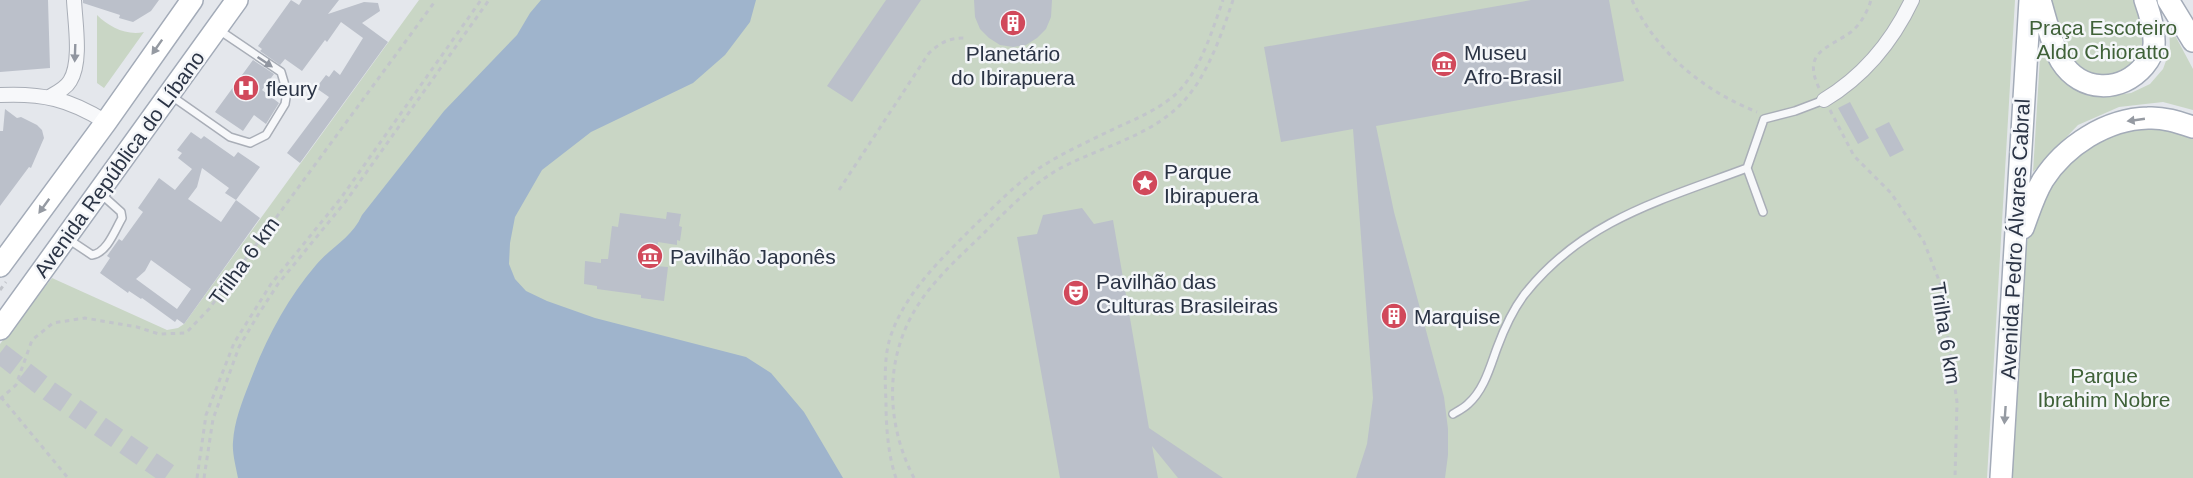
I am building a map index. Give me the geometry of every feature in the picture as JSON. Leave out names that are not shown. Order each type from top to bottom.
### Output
[{"type":"main road","name":"Avenida República do Líbano","points":[[2,261],[106,122],[192,0]]},
{"type":"main road","name":"Avenida República do Líbano","points":[[0,329],[237,0]]},
{"type":"main road","name":"Avenida Pedro Álvares Cabral","points":[[2001,478],[2030,0]]},
{"type":"main road","points":[[2040,0],[2062,62],[2075,76],[2091,85],[2107,86],[2126,82],[2151,58],[2154,47],[2153,30],[2145,0]]},
{"type":"main road","points":[[2168,0],[2193,41]]},
{"type":"main road","points":[[2015,252],[2031,206],[2043,181],[2057,163],[2075,146],[2097,132],[2122,122],[2148,118],[2173,120],[2193,127]]},
{"type":"street","points":[[51,96],[64,88],[74,73],[76,56],[74,0]]},
{"type":"street","points":[[1824,99],[1845,88],[1871,63],[1890,40],[1912,0]]},
{"type":"street","points":[[0,95],[51,96],[74,104],[106,122]]},
{"type":"lane","points":[[169,94],[230,137],[250,143],[266,135],[285,104],[287,92],[280,72],[217,29]]},
{"type":"lane","points":[[1763,212],[1746,168],[1764,119],[1795,111],[1824,99]]},
{"type":"lane","points":[[1453,414],[1467,405],[1484,381],[1509,319],[1524,296],[1562,255],[1580,240],[1632,211],[1746,168]]},
{"type":"lane","points":[[66,237],[92,255],[104,249],[122,218],[121,212],[99,192]]},
{"type":"path","name":"Trilha 6 km","points":[[0,397],[16,385],[32,340],[53,323],[85,318],[137,327],[159,334],[186,333],[209,309],[436,0]]},
{"type":"path","points":[[197,478],[206,415],[234,344],[271,284],[341,198],[481,0]]},
{"type":"path","points":[[204,478],[213,418],[239,347],[258,315],[278,284],[346,201],[489,0]]},
{"type":"path","points":[[896,478],[892,466],[886,412],[885,375],[890,340],[903,307],[951,249],[1009,192],[1048,163],[1143,116],[1178,92],[1196,67],[1204,51],[1223,0]]},
{"type":"path","points":[[914,478],[905,460],[893,413],[892,391],[899,343],[912,315],[960,256],[1017,201],[1057,171],[1134,137],[1176,109],[1187,98],[1201,75],[1233,0]]},
{"type":"path","points":[[1632,0],[1661,45],[1681,66],[1706,86],[1741,106],[1774,116]]},
{"type":"path","points":[[1814,78],[1814,59],[1825,46],[1852,31],[1862,20],[1871,0]]},
{"type":"path","points":[[839,190],[929,53],[942,41],[964,38]]},
{"type":"path","name":"Trilha 6 km","points":[[1832,112],[1854,156],[1891,193],[1924,242],[1940,283],[1957,402],[1955,478]]},
{"type":"path","points":[[0,397],[68,478]]},
{"type":"green space","name":"Parque Ibirapuera","points":[[419,0],[2015,0],[1987,478],[0,478],[0,344],[52,278],[167,330],[184,324]]},
{"type":"green space","name":"Praça Escoteiro Aldo Chioratto","points":[[2045,0],[2138,0],[2147,46],[2125,75],[2103,81],[2069,64]]},
{"type":"green space","points":[[97,15],[119,30],[131,33],[144,32],[104,88],[97,83]]},
{"type":"green space","name":"Praça Escoteiro Aldo Chioratto","points":[[2169,24],[2193,69],[2193,110],[2163,102],[2119,107],[2078,125],[2033,172],[2041,41],[2085,92],[2107,96],[2131,93],[2150,84],[2163,69],[2170,50]]},
{"type":"green space","name":"Parque Ibrahim Nobre","points":[[2159,128],[2193,137],[2193,478],[2008,478],[2024,258],[2031,226],[2038,209],[2057,178],[2082,153],[2113,135],[2131,130]]},
{"type":"water","points":[[541,0],[756,0],[750,22],[725,55],[693,83],[591,132],[542,170],[515,217],[509,264],[515,279],[526,291],[547,301],[595,318],[746,357],[771,373],[804,412],[843,478],[238,478],[233,446],[237,420],[262,352],[286,307],[305,278],[322,258],[353,230],[362,215],[444,111],[517,35]]},
{"type":"building","points":[[0,0],[48,0],[50,68],[0,72]]},
{"type":"building","points":[[83,0],[159,0],[151,11],[133,22],[119,18],[120,15],[83,3]]},
{"type":"building","points":[[291,0],[299,5],[302,0],[339,0],[328,14],[364,2],[378,3],[380,11],[362,23],[388,42],[300,163],[287,153],[329,97],[316,88],[326,75],[329,77],[334,70],[340,75],[363,38],[341,22],[302,71],[285,59],[280,65],[260,51],[262,49],[258,46]]},
{"type":"building","points":[[886,0],[921,0],[852,102],[827,86]]},
{"type":"building","name":"Planetário do Ibirapuera","points":[[974,0],[1052,0],[1051,17],[1046,29],[1026,45],[1013,47],[1000,45],[980,29],[975,17]]},
{"type":"building","name":"Museu Afro-Brasil","points":[[1531,0],[1609,0],[1624,81],[1376,126],[1394,212],[1444,397],[1448,455],[1445,478],[1356,478],[1367,444],[1373,398],[1353,129],[1281,142],[1264,47]]},
{"type":"building","points":[[253,60],[274,74],[262,90],[279,103],[266,124],[254,115],[243,131],[215,112]]},
{"type":"building","points":[[1850,102],[1869,138],[1858,144],[1838,108]]},
{"type":"building","points":[[5,109],[17,118],[21,117],[37,125],[42,130],[44,138],[31,168],[29,167],[0,206],[0,131],[3,131]]},
{"type":"building","points":[[1889,122],[1904,150],[1890,157],[1875,129]]},
{"type":"building","points":[[191,132],[201,139],[204,136],[234,157],[238,152],[260,167],[236,200],[260,218],[184,324],[177,319],[175,322],[142,298],[129,291],[128,293],[100,273],[110,258],[107,256],[119,239],[122,241],[143,212],[138,208],[159,178],[175,190],[192,169],[178,158],[182,153],[177,150]],"holes":[[[202,168],[229,188],[225,193],[236,200],[221,222],[188,199],[197,187]],[[151,260],[191,289],[177,309],[136,279],[145,271]]]},
{"type":"building","name":"Pavilhão das Culturas Brasileiras","points":[[1082,208],[1094,224],[1113,220],[1149,428],[1223,478],[1178,478],[1152,446],[1158,478],[1060,478],[1017,237],[1037,234],[1043,215]]},
{"type":"building","name":"Pavilhão Japonês","points":[[667,212],[681,214],[679,226],[682,227],[680,241],[677,240],[677,245],[658,242],[655,266],[668,267],[664,301],[641,298],[641,295],[597,289],[597,286],[584,284],[585,261],[601,263],[601,259],[608,259],[612,226],[618,227],[620,213],[666,219]]},
{"type":"tunnel","points":[[0,353],[49,391],[174,478]]},
{"type":"place","name":"Planetário do Ibirapuera","points":[[1013,23]]},
{"type":"place","name":"Museu Afro-Brasil","points":[[1444,64]]},
{"type":"place","name":"fleury","points":[[246,88]]},
{"type":"place","name":"Parque Ibirapuera","points":[[1145,183]]},
{"type":"place","name":"Pavilhão Japonês","points":[[650,256]]},
{"type":"place","name":"Pavilhão das Culturas Brasileiras","points":[[1076,293]]},
{"type":"place","name":"Marquise","points":[[1394,316]]}]
